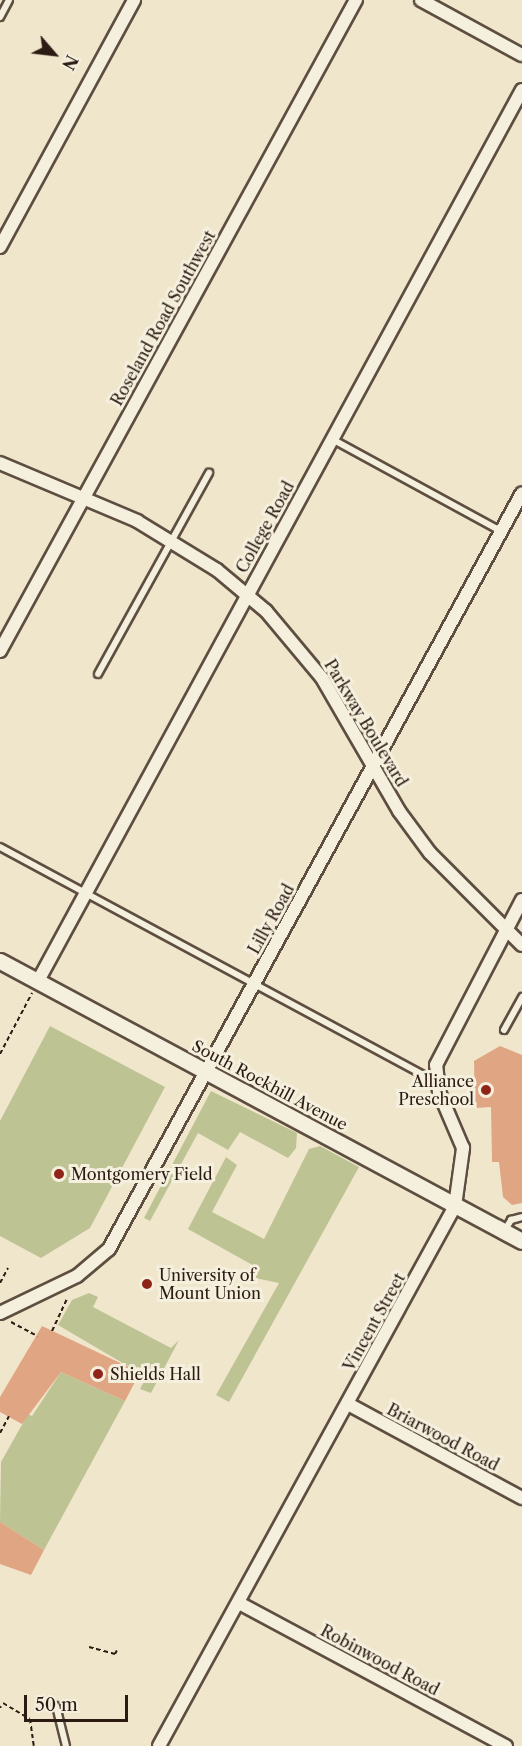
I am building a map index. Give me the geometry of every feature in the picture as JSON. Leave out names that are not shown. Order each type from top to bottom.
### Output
[{"type":"street","points":[[0,247],[134,0]]},
{"type":"street","name":"Roseland Road Southwest","points":[[0,651],[356,0]]},
{"type":"street","points":[[421,0],[522,55]]},
{"type":"street","name":"College Road","points":[[39,981],[522,90]]},
{"type":"street","name":"Parkway Boulevard","points":[[0,462],[85,495],[170,540],[247,595],[322,678],[430,853],[505,931],[522,945]]},
{"type":"street","name":"Lilly Road","points":[[0,1313],[77,1276],[109,1248],[522,493]]},
{"type":"street","name":"Vincent Street","points":[[159,1746],[455,1206],[463,1148],[436,1082],[439,1054],[522,900]]},
{"type":"street","name":"South Rockhill Avenue","points":[[0,961],[522,1241]]},
{"type":"street","name":"Briarwood Road","points":[[348,1404],[522,1498]]},
{"type":"street","name":"Robinwood Road","points":[[239,1603],[506,1746]]},
{"type":"lane","points":[[0,17],[9,0]]},
{"type":"lane","points":[[332,439],[501,531]]},
{"type":"lane","points":[[98,674],[209,473]]},
{"type":"lane","points":[[0,847],[436,1082]]},
{"type":"lane","points":[[504,1030],[522,998]]},
{"type":"lane","points":[[504,1232],[511,1220],[522,1217]]},
{"type":"lane","points":[[56,1706],[66,1746]]},
{"type":"path","points":[[0,1054],[39,981]]},
{"type":"path","points":[[0,1283],[8,1268]]},
{"type":"path","points":[[52,1331],[67,1299]]},
{"type":"path","points":[[11,1322],[37,1336]]},
{"type":"path","points":[[0,1431],[9,1416]]},
{"type":"path","points":[[88,1647],[115,1654],[117,1650]]},
{"type":"path","points":[[1,1706],[30,1719],[34,1746]]},
{"type":"green space","name":"Montgomery Field","points":[[50,1026],[165,1087],[90,1228],[41,1258],[0,1236],[0,1121]]},
{"type":"green space","points":[[211,1091],[297,1133],[296,1148],[288,1158],[240,1132],[228,1150],[198,1133],[150,1221],[144,1218]]},
{"type":"green space","points":[[320,1146],[359,1167],[229,1402],[216,1395],[279,1283],[251,1277],[256,1267],[188,1229],[226,1157],[237,1165],[212,1212],[264,1239],[309,1149]]},
{"type":"green space","points":[[89,1293],[98,1297],[93,1307],[171,1348],[179,1340],[151,1393],[140,1389],[148,1374],[139,1367],[131,1368],[58,1325],[72,1300]]},
{"type":"green space","points":[[61,1372],[125,1401],[44,1550],[0,1522],[1,1462],[28,1414],[32,1416]]},
{"type":"building","points":[[500,1046],[522,1055],[522,1203],[512,1205],[503,1197],[499,1162],[492,1162],[491,1107],[475,1108],[474,1061]]},
{"type":"building","name":"Shields Hall","points":[[42,1326],[131,1368],[129,1373],[137,1378],[125,1401],[61,1372],[22,1424],[0,1412],[0,1397]]},
{"type":"building","points":[[0,1522],[44,1550],[31,1575],[0,1564]]},
{"type":"place","name":"Alliance Preschool","points":[[486,1090]]},
{"type":"place","name":"Montgomery Field","points":[[59,1174]]},
{"type":"place","name":"University of Mount Union","points":[[147,1284]]},
{"type":"place","name":"Shields Hall","points":[[98,1374]]}]
